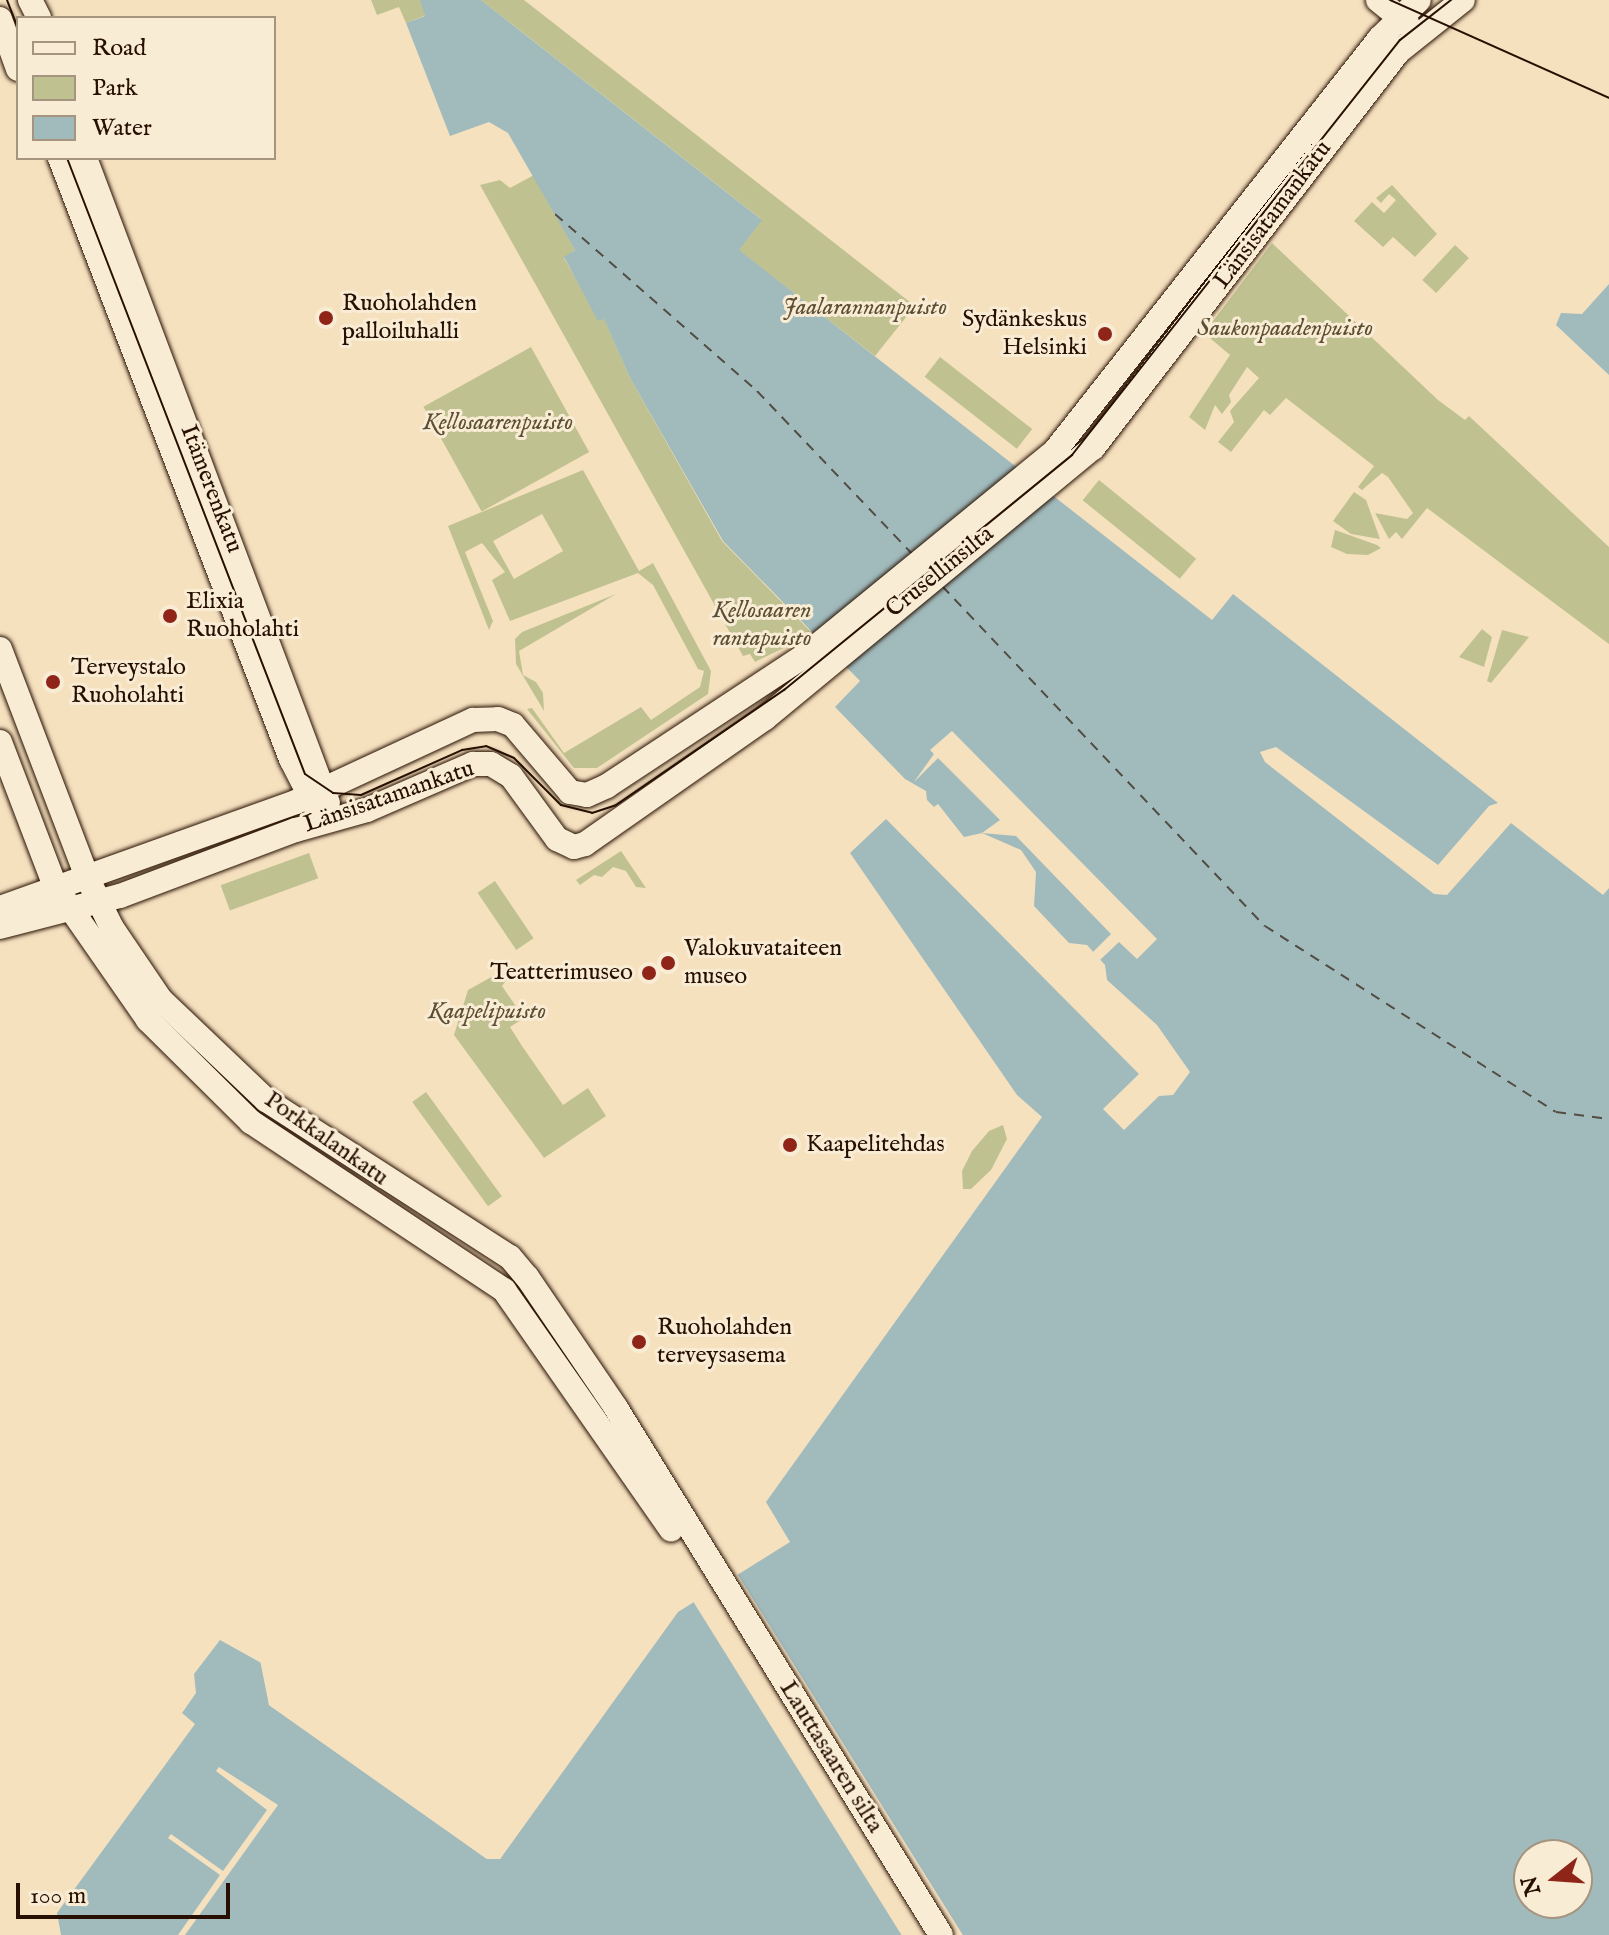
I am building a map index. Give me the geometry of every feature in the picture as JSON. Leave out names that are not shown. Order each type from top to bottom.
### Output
[{"type":"main road","points":[[1378,0],[1408,6],[1421,30]]},
{"type":"main road","name":"Länsisatamankatu","points":[[1051,468],[1107,434],[1255,235],[1398,52],[1421,30],[1463,0]]},
{"type":"main road","name":"Länsisatamankatu","points":[[1051,468],[1408,6]]},
{"type":"main road","points":[[0,19],[16,63]]},
{"type":"main road","name":"Itämerenkatu","points":[[61,160],[230,599],[329,821]]},
{"type":"main road","name":"Itämerenkatu","points":[[86,160],[316,791]]},
{"type":"main road","name":"Crusellinsilta","points":[[813,662],[1051,468]]},
{"type":"main road","name":"Porkkalankatu","points":[[0,649],[87,877],[98,900],[161,1000],[226,1066],[364,1166],[510,1257],[609,1397],[713,1584]]},
{"type":"main road","name":"Länsisatamankatu","points":[[0,908],[55,886],[202,839],[316,791],[455,724],[498,719],[519,730],[565,789],[593,793],[813,662]]},
{"type":"main road","name":"Länsisatamankatu","points":[[0,927],[98,900],[329,821],[461,767],[491,764],[511,776],[557,839],[581,845],[765,718],[813,662]]},
{"type":"main road","name":"Porkkalankatu","points":[[0,742],[55,886],[148,1020],[225,1099],[349,1189],[473,1264],[511,1297],[713,1584]]},
{"type":"main road","name":"Lauttasaaren silta","points":[[713,1584],[924,1935]]},
{"type":"main road","name":"Lauttasaaren silta","points":[[713,1584],[941,1935]]},
{"type":"green space","points":[[371,0],[465,0],[406,23],[399,7],[377,15]]},
{"type":"green space","name":"Jaalarannanpuisto","points":[[481,0],[524,0],[915,306],[875,356],[738,250],[761,219]]},
{"type":"green space","name":"Kellosaaren rantapuisto","points":[[534,175],[575,250],[564,258],[599,320],[604,318],[630,378],[722,541],[810,631],[796,642],[755,662],[750,654],[743,656],[480,185],[500,180],[510,188]]},
{"type":"green space","points":[[1392,185],[1437,234],[1415,257],[1393,237],[1383,247],[1354,221],[1372,202],[1384,213],[1396,200],[1389,194],[1381,203],[1376,198]]},
{"type":"green space","name":"Saukonpaadenpuisto","points":[[1272,243],[1438,400],[1465,420],[1469,416],[1609,547],[1609,644],[1427,508],[1402,539],[1396,532],[1389,539],[1375,513],[1407,519],[1413,513],[1388,477],[1382,473],[1362,490],[1358,487],[1374,466],[1286,398],[1270,415],[1264,410],[1231,452],[1218,442],[1234,422],[1230,411],[1259,378],[1247,367],[1229,395],[1231,402],[1222,414],[1215,405],[1205,430],[1189,417],[1230,355],[1204,333]]},
{"type":"green space","points":[[1455,245],[1469,258],[1436,293],[1422,280]]},
{"type":"green space","name":"Kellosaarenpuisto","points":[[531,347],[589,452],[482,512],[423,407]]},
{"type":"green space","points":[[940,357],[1032,429],[1017,449],[925,377]]},
{"type":"green space","points":[[583,470],[639,571],[653,563],[711,671],[708,694],[597,768],[574,768],[527,709],[532,708],[564,753],[641,707],[651,720],[700,687],[704,671],[698,669],[653,585],[638,573],[510,621],[492,580],[505,572],[482,543],[465,552],[493,621],[489,630],[448,526]],"holes":[[[542,514],[563,551],[514,579],[493,541]]]},
{"type":"green space","points":[[1099,480],[1196,559],[1180,579],[1083,500]]},
{"type":"green space","points":[[1354,492],[1366,500],[1380,539],[1351,534],[1333,521]]},
{"type":"green space","points":[[1335,530],[1381,548],[1368,555],[1347,554],[1331,547]]},
{"type":"green space","points":[[616,594],[519,651],[523,675],[536,682],[543,693],[544,711],[516,664],[515,639],[522,632]]},
{"type":"green space","points":[[1482,629],[1492,637],[1484,667],[1459,657]]},
{"type":"green space","points":[[1502,630],[1529,637],[1491,683],[1487,681]]},
{"type":"green space","points":[[621,851],[646,888],[636,887],[626,871],[613,867],[602,877],[594,875],[580,885],[576,880]]},
{"type":"green space","points":[[309,853],[318,878],[230,911],[221,885]]},
{"type":"green space","points":[[495,881],[534,938],[516,950],[478,893]]},
{"type":"green space","name":"Kaapelipuisto","points":[[512,973],[502,986],[524,1018],[510,1027],[522,1046],[563,1105],[588,1088],[606,1116],[544,1158],[454,1035],[468,990],[495,975]]},
{"type":"green space","points":[[426,1092],[502,1196],[488,1206],[412,1102]]},
{"type":"green space","points":[[1003,1125],[1007,1139],[991,1170],[971,1189],[963,1189],[962,1171],[972,1151],[989,1131]]},
{"type":"water","points":[[420,0],[481,0],[762,220],[739,250],[1212,620],[1233,594],[1498,803],[1489,806],[1438,865],[1276,747],[1260,752],[1265,762],[1434,894],[1447,895],[1511,823],[1603,895],[1609,888],[1609,1935],[61,1935],[57,1913],[195,1724],[182,1713],[196,1693],[194,1674],[220,1640],[265,1665],[269,1705],[487,1859],[500,1859],[678,1612],[790,1542],[766,1502],[1042,1117],[1017,1095],[850,853],[886,819],[1139,1074],[1103,1109],[1124,1130],[1159,1096],[1173,1095],[1190,1072],[1157,1025],[1107,980],[1105,965],[1087,945],[1069,943],[1034,906],[1036,872],[1021,850],[982,833],[964,837],[938,804],[934,807],[927,800],[926,791],[905,779],[835,707],[860,681],[723,541],[630,378],[604,319],[598,321],[564,257],[575,250],[508,133],[489,122],[450,136],[406,23],[425,16]]},
{"type":"water","points":[[1609,284],[1609,375],[1556,325],[1561,313],[1582,314]]},
{"type":"pier","points":[[952,731],[1157,939],[1137,959],[1119,942],[1100,960],[1093,952],[1111,934],[1016,836],[982,833],[1000,820],[938,758],[914,782],[934,754],[930,750]]},
{"type":"pier","points":[[736,1572],[963,1935],[902,1935],[692,1600]]},
{"type":"pier","points":[[663,1627],[500,1859],[487,1859],[269,1705],[260,1660],[269,1664],[272,1702],[491,1856],[499,1854]]},
{"type":"pier","points":[[219,1767],[278,1805],[185,1935],[178,1935],[220,1875],[168,1838],[171,1834],[223,1871],[267,1810],[216,1771]]},
{"type":"ferry route","points":[[555,214],[757,391],[913,555]]},
{"type":"ferry route","points":[[942,586],[1265,926],[1556,1112],[1609,1119]]},
{"type":"tram line","points":[[7,0],[16,24]]},
{"type":"tram line","points":[[1390,0],[1609,98]]},
{"type":"tram line","points":[[68,160],[305,774],[333,793],[361,795],[462,750],[486,746],[514,758],[561,805],[592,813],[616,805],[784,690],[1072,455],[1400,40],[1451,0]]},
{"type":"place","name":"Ruoholahden palloiluhalli","points":[[326,318]]},
{"type":"place","name":"Sydänkeskus Helsinki","points":[[1105,334]]},
{"type":"place","name":"Elixia Ruoholahti","points":[[170,616]]},
{"type":"place","name":"Terveystalo Ruoholahti","points":[[53,682]]},
{"type":"place","name":"Valokuvataiteen museo","points":[[668,963]]},
{"type":"place","name":"Teatterimuseo","points":[[649,973]]},
{"type":"place","name":"Kaapelitehdas","points":[[790,1145]]},
{"type":"place","name":"Ruoholahden terveysasema","points":[[639,1342]]}]
